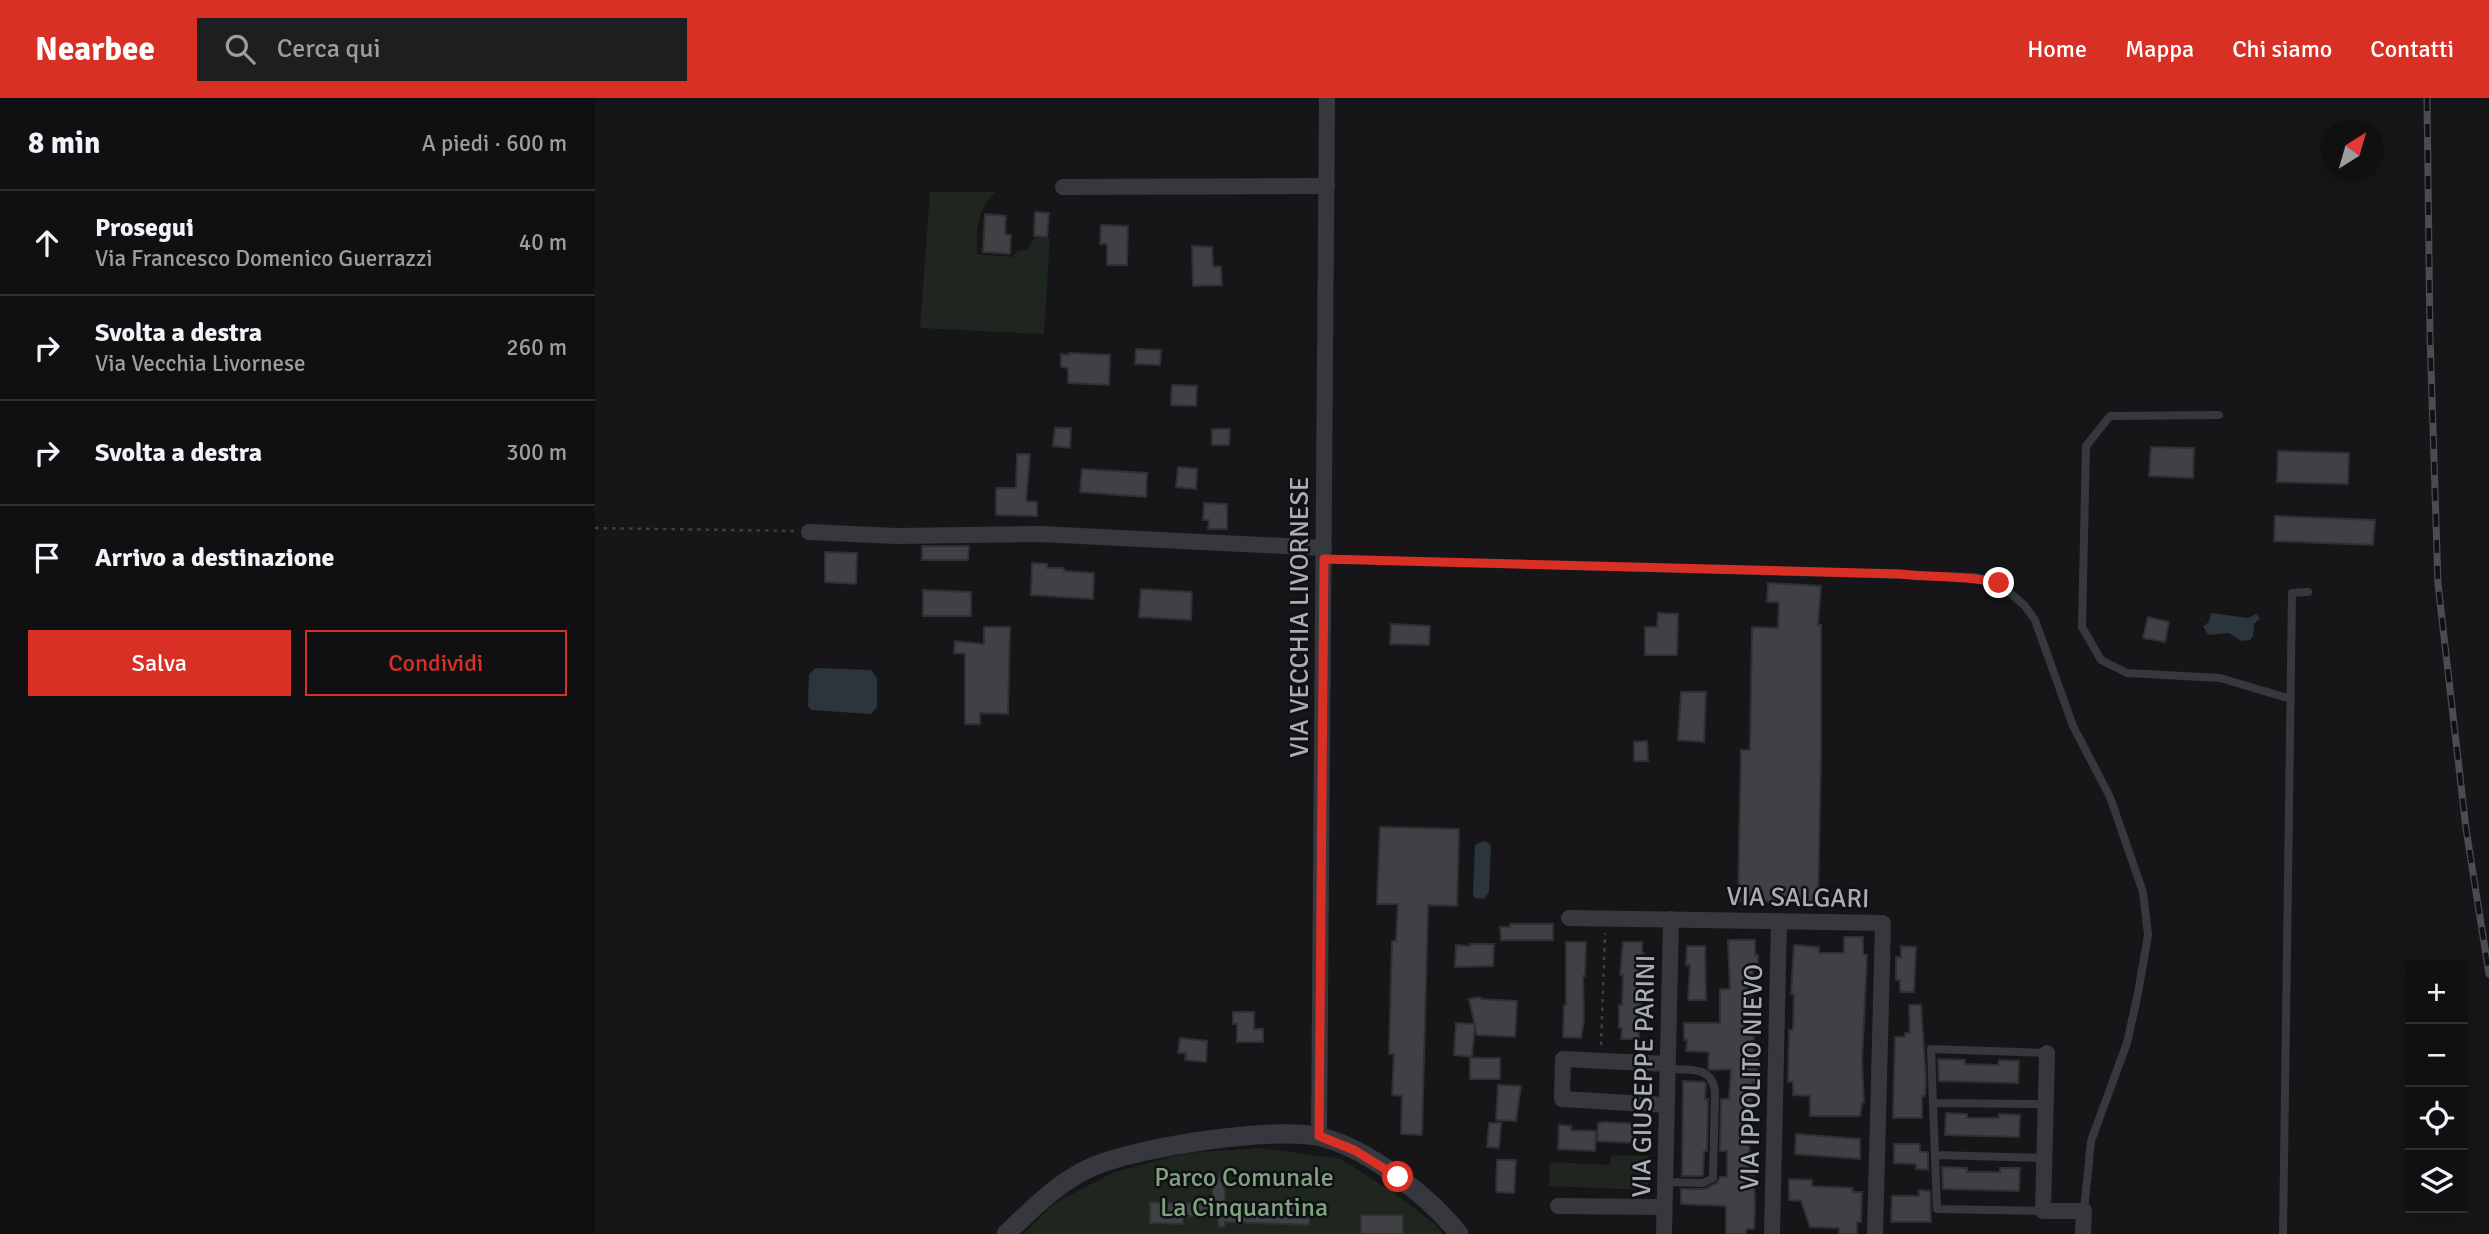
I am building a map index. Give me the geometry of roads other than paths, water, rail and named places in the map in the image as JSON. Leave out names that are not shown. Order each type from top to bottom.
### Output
[{"type":"street","name":"VIA VECCHIA LIVORNESE","points":[[1319,1136],[1328,98]]},
{"type":"street","points":[[1063,187],[1327,186]]},
{"type":"street","points":[[809,531],[896,536],[1040,534],[1324,553]]},
{"type":"street","name":"VIA SALGARI","points":[[1569,918],[1883,923],[1875,1234]]},
{"type":"street","name":"VIA GIUSEPPE PARINI","points":[[1664,1234],[1671,919]]},
{"type":"street","name":"VIA IPPOLITO NIEVO","points":[[1772,1234],[1779,920]]},
{"type":"street","points":[[2047,1053],[2043,1211],[2084,1211],[2083,1234]]},
{"type":"street","points":[[1666,1105],[1562,1099],[1563,1059],[1667,1066]]},
{"type":"street","points":[[1006,1234],[1042,1199],[1094,1166],[1123,1157],[1201,1142],[1262,1135],[1319,1136],[1354,1150],[1398,1177],[1436,1208],[1459,1234]]},
{"type":"street","points":[[1557,1206],[1664,1208]]},
{"type":"lane","points":[[2219,415],[2110,416],[2085,446],[2082,626],[2101,660],[2127,673],[2220,678],[2291,699]]},
{"type":"lane","points":[[1324,553],[1976,577],[1999,583],[2012,593],[2035,620],[2073,726],[2110,797],[2143,892],[2147,924],[2148,935],[2127,1043],[2091,1141],[2084,1211]]},
{"type":"lane","points":[[2283,1234],[2292,593],[2308,592]]},
{"type":"lane","points":[[2043,1211],[1937,1209],[1931,1049],[2047,1053]]},
{"type":"lane","points":[[1665,1182],[1707,1182],[1713,1178],[1714,1161],[1714,1083],[1711,1077],[1699,1071],[1667,1066]]},
{"type":"lane","points":[[1933,1103],[2046,1104]]},
{"type":"lane","points":[[1935,1155],[2044,1158]]},
{"type":"railway","points":[[2427,98],[2430,336],[2438,584],[2466,829],[2489,974]]},
{"type":"park label","name":"Parco Comunale La Cinquantina","points":[[1244,1192]]}]
